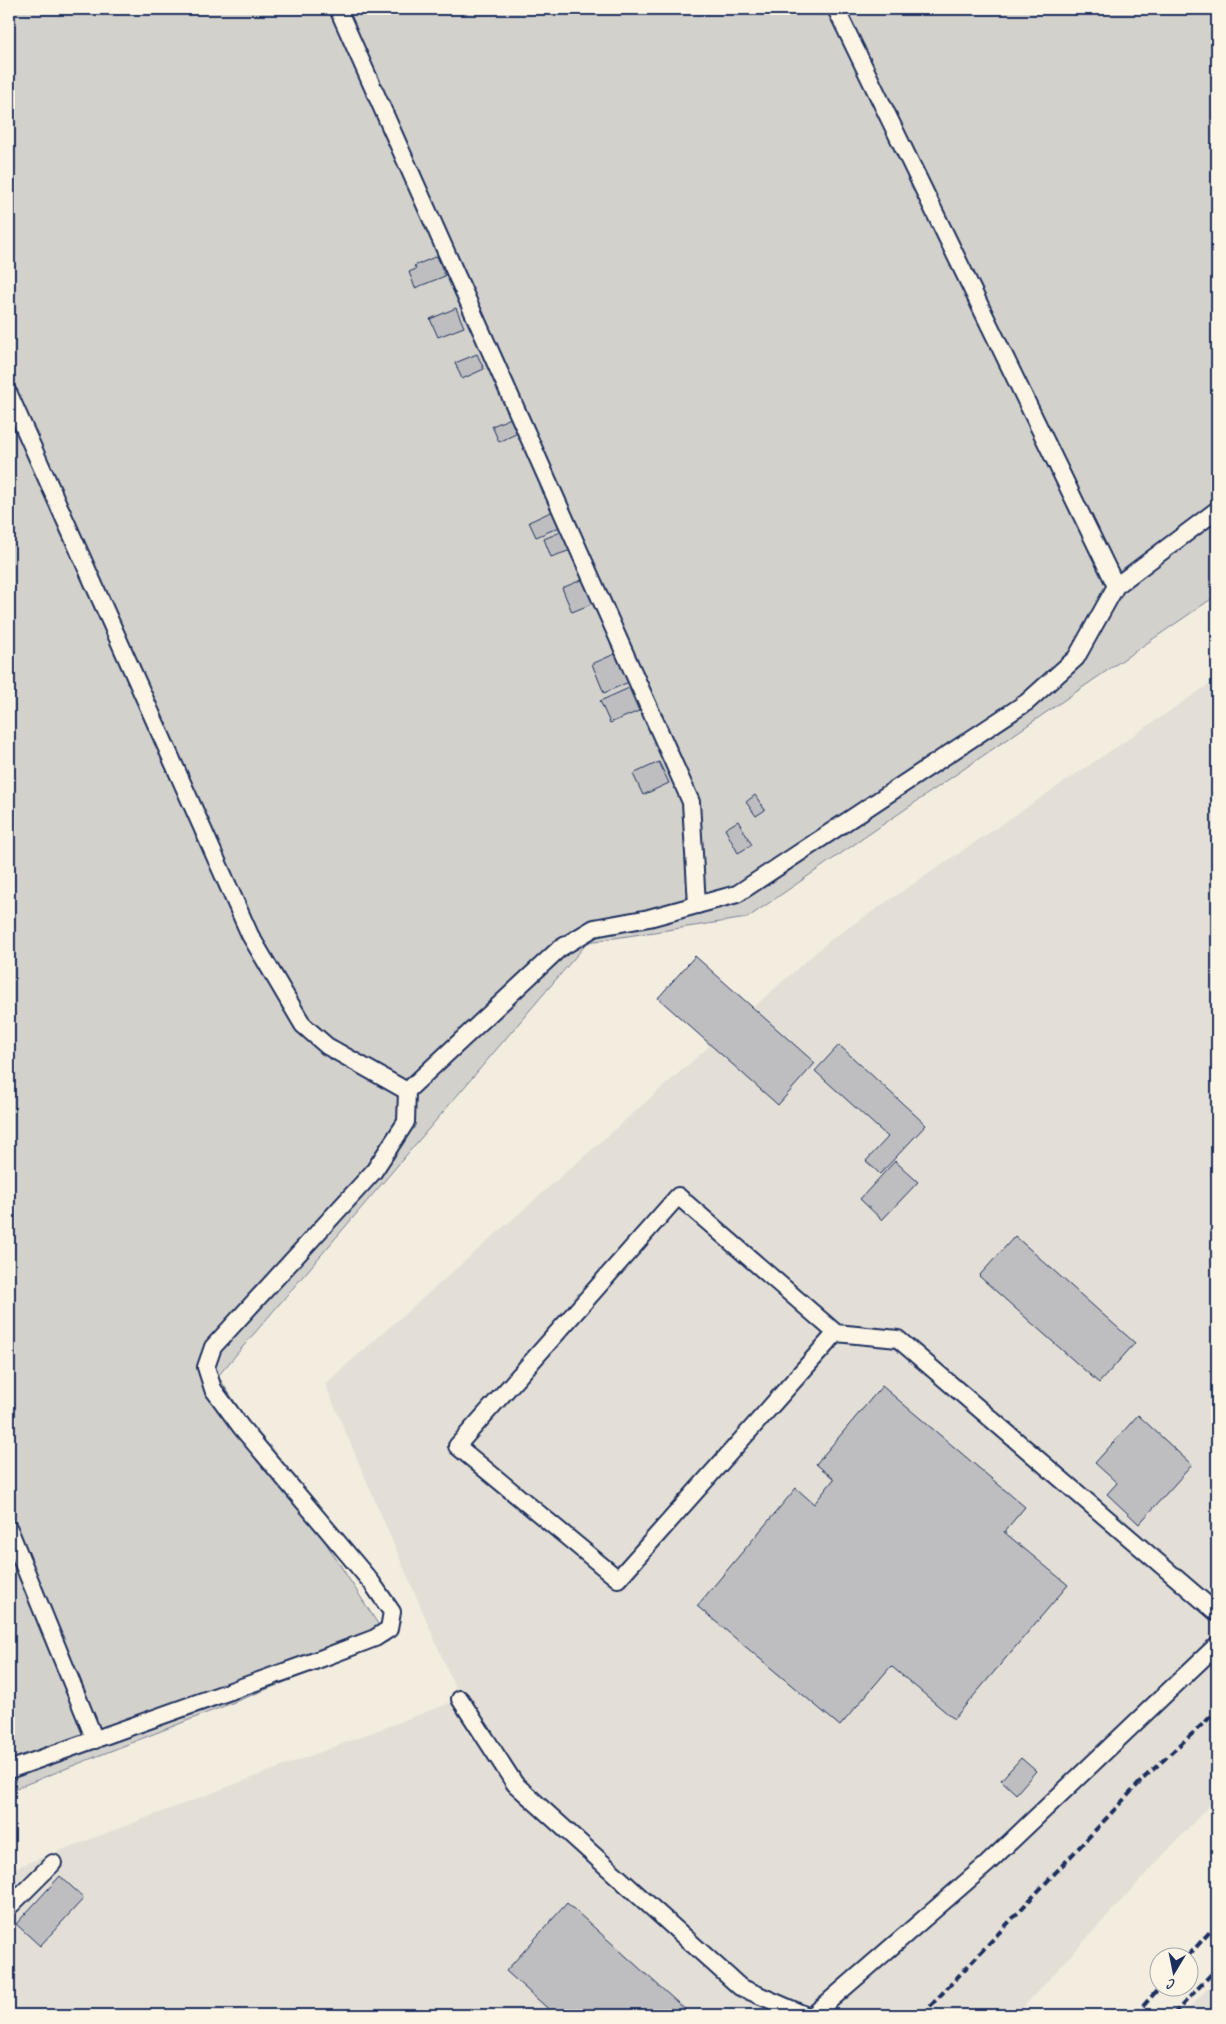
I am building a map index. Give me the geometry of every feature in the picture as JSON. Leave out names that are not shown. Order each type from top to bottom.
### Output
[{"type":"lane","points":[[338,9],[692,802],[697,905]]},
{"type":"lane","points":[[836,9],[1116,586]]},
{"type":"lane","points":[[9,394],[250,936],[303,1025],[327,1046],[407,1091]]},
{"type":"lane","points":[[9,1770],[375,1638],[389,1629],[392,1612],[372,1583],[241,1427],[213,1389],[206,1367],[213,1347],[374,1171],[406,1122],[407,1091],[559,949],[594,928],[649,918],[737,894],[1027,702],[1076,658],[1116,586],[1217,510]]},
{"type":"lane","points":[[836,1333],[618,1579],[457,1446],[678,1196],[836,1333],[898,1339],[1217,1613]]},
{"type":"lane","points":[[9,1529],[95,1740]]},
{"type":"lane","points":[[812,2015],[988,1864],[1217,1645]]},
{"type":"lane","points":[[460,1700],[515,1784],[740,1987],[804,2015]]},
{"type":"lane","points":[[9,1907],[53,1863]]},
{"type":"shaded area","points":[[9,9],[1217,9],[1217,595],[747,918],[588,942],[218,1376],[389,1641],[9,1791]]},
{"type":"shaded area","points":[[1217,679],[1217,1797],[1016,2015],[9,2015],[9,1870],[460,1699],[325,1384],[830,940]]},
{"type":"shaded area","points":[[1217,1978],[1217,2015],[1183,2015]]},
{"type":"building","points":[[437,256],[445,276],[415,288],[409,272],[416,269],[414,266]]},
{"type":"building","points":[[456,308],[464,327],[438,337],[430,319]]},
{"type":"building","points":[[477,354],[484,369],[462,379],[455,363]]},
{"type":"building","points":[[511,418],[518,433],[499,442],[492,426]]},
{"type":"building","points":[[555,510],[562,526],[536,537],[529,522]]},
{"type":"building","points":[[563,531],[571,550],[551,557],[544,539]]},
{"type":"building","points":[[584,579],[594,603],[572,612],[562,588]]},
{"type":"building","points":[[619,652],[631,681],[604,693],[592,664]]},
{"type":"building","points":[[629,688],[639,711],[610,723],[600,701]]},
{"type":"building","points":[[659,762],[669,783],[643,795],[633,774]]},
{"type":"building","points":[[755,795],[765,810],[756,816],[746,802]]},
{"type":"building","points":[[738,821],[752,845],[738,853],[725,829]]},
{"type":"building","points":[[695,956],[815,1063],[778,1105],[658,998]]},
{"type":"building","points":[[839,1045],[926,1125],[880,1174],[866,1161],[888,1137],[815,1071]]},
{"type":"building","points":[[895,1161],[918,1182],[882,1220],[860,1199]]},
{"type":"building","points":[[1015,1236],[1135,1343],[1099,1383],[979,1276]]},
{"type":"building","points":[[882,1386],[1025,1507],[1004,1532],[1068,1585],[954,1719],[891,1666],[840,1726],[697,1606],[796,1488],[814,1504],[834,1479],[816,1464]]},
{"type":"building","points":[[1138,1415],[1192,1465],[1139,1524],[1107,1494],[1117,1483],[1095,1463]]},
{"type":"building","points":[[1021,1758],[1036,1771],[1016,1794],[1001,1780]]},
{"type":"building","points":[[60,1876],[84,1898],[40,1946],[16,1924]]},
{"type":"building","points":[[567,1903],[688,2012],[685,2015],[555,2015],[506,1971]]},
{"type":"building","points":[[1217,2006],[1217,2015],[1209,2015]]},
{"type":"railway","points":[[922,2015],[1145,1777],[1217,1711]]},
{"type":"railway","points":[[1197,1946],[1217,1924]]},
{"type":"railway","points":[[1173,2015],[1217,1968]]},
{"type":"railway","points":[[1135,2015],[1152,1996]]}]
